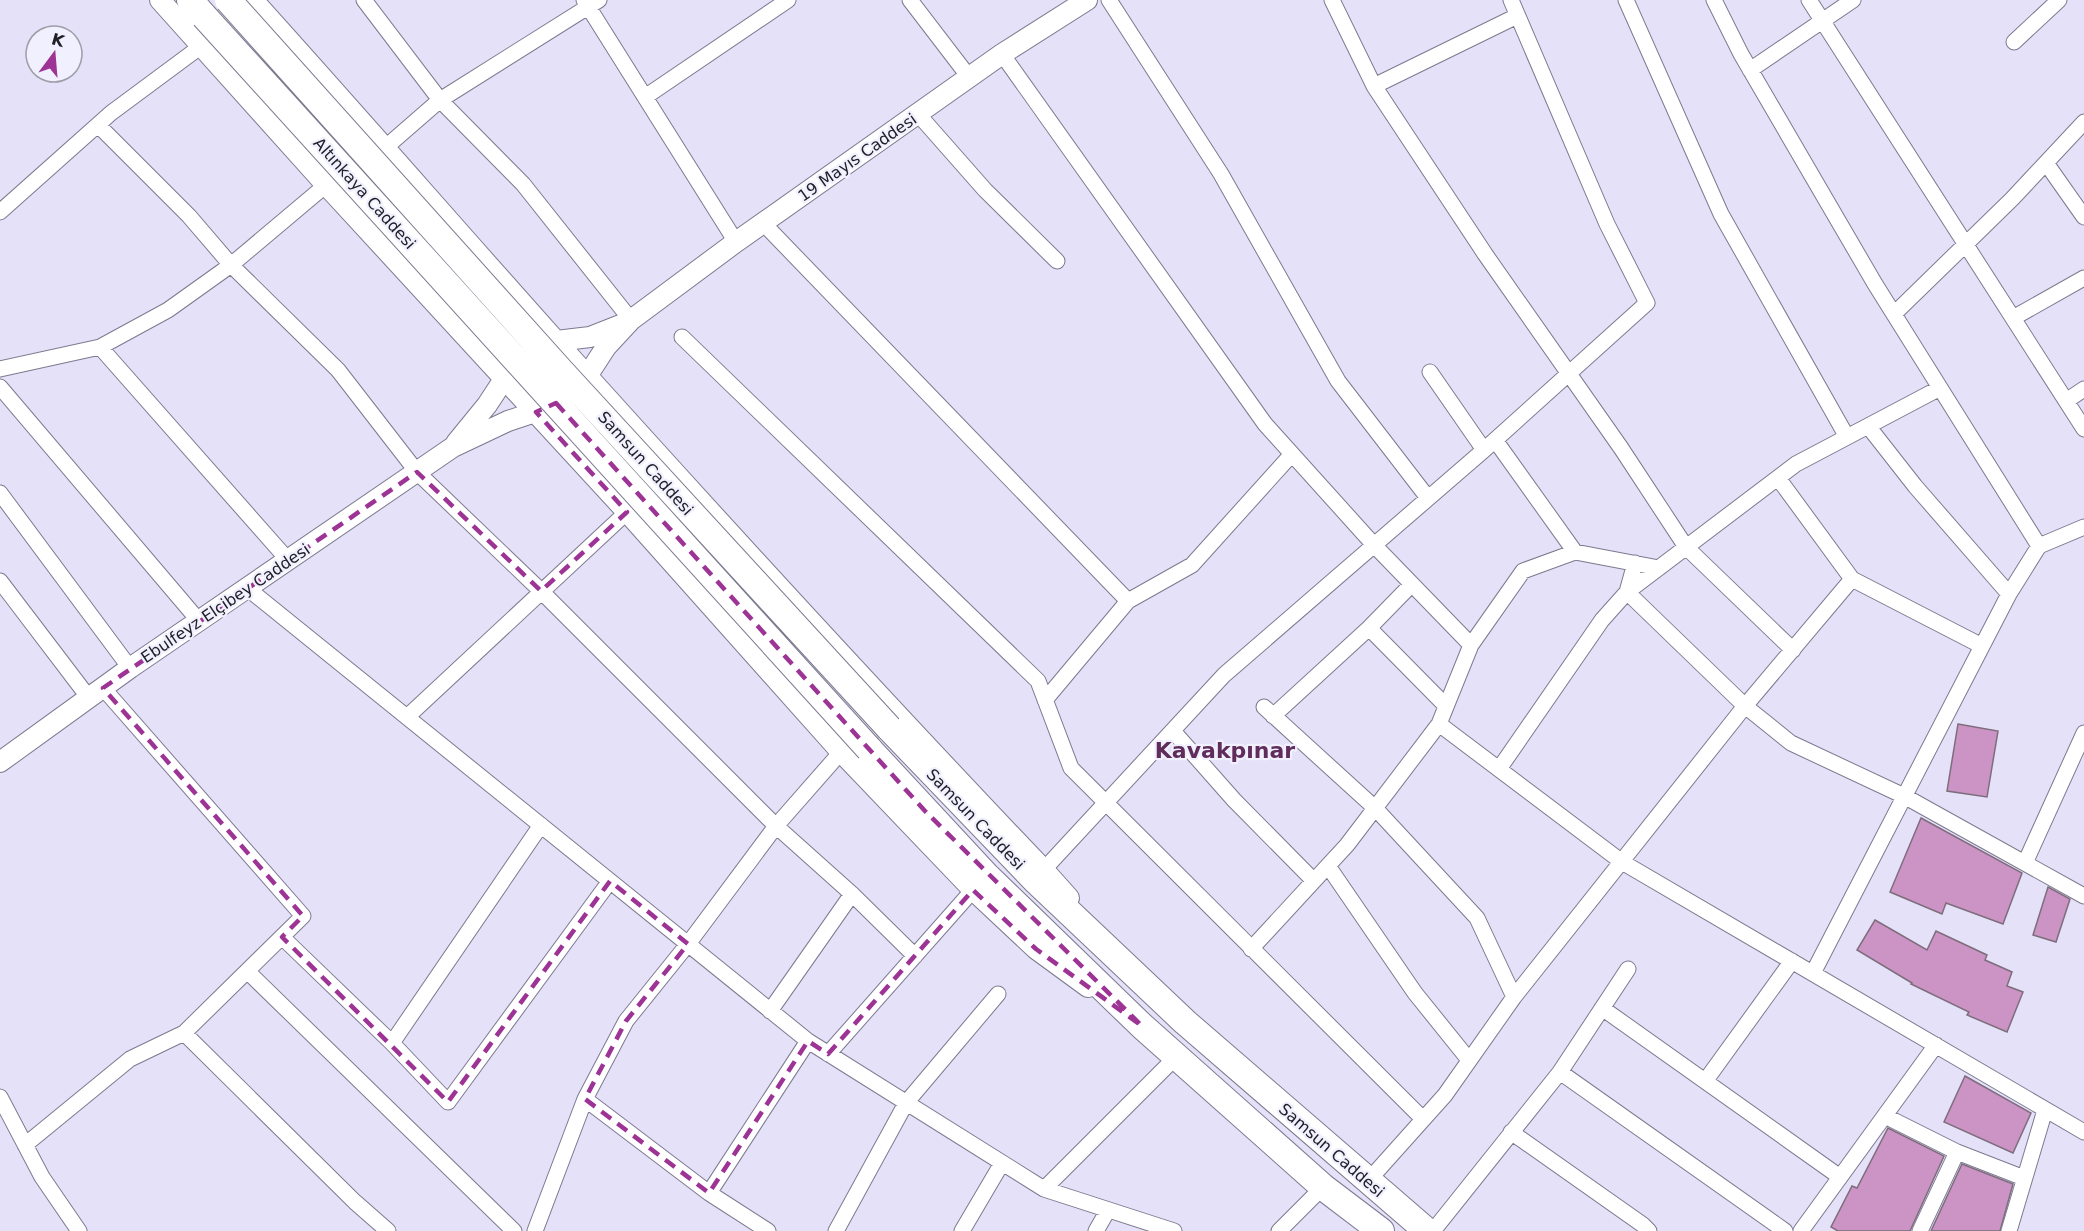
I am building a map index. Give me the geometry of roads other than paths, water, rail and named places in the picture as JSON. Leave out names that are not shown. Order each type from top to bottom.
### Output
[{"type":"highway","name":"Altınkaya Caddesi","points":[[228,0],[561,371]]},
{"type":"highway","name":"Altınkaya Caddesi","points":[[197,8],[540,386]]},
{"type":"highway","name":"Samsun Caddesi","points":[[561,371],[889,728],[1040,874],[1125,964],[1185,1022],[1427,1231]]},
{"type":"highway","name":"Samsun Caddesi","points":[[540,386],[986,875],[1176,1057],[1323,1187],[1381,1231]]},
{"type":"street","points":[[160,0],[200,47],[627,512],[841,752],[973,890],[1036,949],[1142,1026]]},
{"type":"street","points":[[253,0],[556,341],[938,758],[1040,874],[1224,675],[1489,445],[1647,303],[1606,224],[1511,0]]},
{"type":"street","points":[[364,0],[440,100],[523,184],[631,320]]},
{"type":"street","points":[[645,98],[788,0]]},
{"type":"street","points":[[910,0],[969,77]]},
{"type":"street","name":"19 Mayıs Caddesi","points":[[568,396],[588,376],[606,347],[631,320],[762,223],[969,77],[1088,0]]},
{"type":"street","points":[[1109,0],[1221,174],[1338,381],[1428,498]]},
{"type":"street","points":[[1332,0],[1374,86],[1485,254],[1621,448],[1686,547],[1794,650]]},
{"type":"street","points":[[1626,0],[1721,214],[1847,437]]},
{"type":"street","points":[[1714,0],[1750,70],[1894,314],[2039,546]]},
{"type":"street","points":[[1809,0],[2084,429]]},
{"type":"street","points":[[1750,70],[1853,0]]},
{"type":"street","points":[[2014,42],[2059,0]]},
{"type":"street","points":[[386,147],[440,100],[590,2],[645,98],[736,242]]},
{"type":"street","points":[[1374,86],[1517,16]]},
{"type":"street","points":[[0,212],[98,125],[200,47]]},
{"type":"street","points":[[1002,54],[1265,424],[1374,545],[1471,645]]},
{"type":"street","points":[[918,114],[985,190],[1057,261]]},
{"type":"street","points":[[1894,314],[2046,164],[2084,122]]},
{"type":"street","points":[[98,125],[189,216],[231,265],[338,370],[417,472],[541,591],[776,826],[852,894],[915,956]]},
{"type":"street","points":[[2046,164],[2084,217]]},
{"type":"street","points":[[0,369],[100,347],[168,310],[231,265],[326,185]]},
{"type":"street","points":[[762,223],[1128,601]]},
{"type":"street","points":[[2013,318],[2084,278]]},
{"type":"street","name":"19 Mayıs Caddesi","points":[[529,353],[556,341],[590,338],[631,320]]},
{"type":"street","points":[[682,337],[1038,681],[1071,768],[1423,1119]]},
{"type":"street","points":[[100,347],[288,560]]},
{"type":"street","name":"Ebulfeyz Elçibey Caddesi","points":[[453,447],[487,405],[503,378],[529,353]]},
{"type":"street","points":[[1430,372],[1575,552]]},
{"type":"street","points":[[0,387],[199,621]]},
{"type":"street","points":[[1499,769],[1602,620],[1628,592],[1796,464],[1940,388]]},
{"type":"street","points":[[2066,401],[2084,389]]},
{"type":"street","name":"Ebulfeyz Elçibey Caddesi","points":[[0,762],[130,668],[453,447],[568,396]]},
{"type":"street","points":[[1868,426],[1915,486],[2009,594]]},
{"type":"street","points":[[1045,700],[1128,601],[1191,565],[1292,454]]},
{"type":"street","points":[[1778,478],[1852,579],[1982,646]]},
{"type":"street","points":[[0,493],[130,668]]},
{"type":"street","points":[[407,717],[627,512]]},
{"type":"street","points":[[1813,973],[2009,594],[2039,546],[2084,527]]},
{"type":"street","points":[[1251,949],[1328,866],[1439,724],[1471,645],[1522,571],[1575,552],[1659,568]]},
{"type":"street","points":[[1628,592],[1635,563]]},
{"type":"street","points":[[1368,1181],[1445,1095],[1514,997],[1746,706],[1852,579]]},
{"type":"street","points":[[0,581],[96,693],[303,916],[184,1033],[130,1059],[25,1145]]},
{"type":"street","points":[[1412,584],[1369,628],[1268,711],[1375,808],[1477,918],[1514,997]]},
{"type":"street","points":[[246,588],[808,1041],[1044,1189],[1174,1231]]},
{"type":"street","points":[[1628,592],[1746,706],[1791,743],[1904,796],[2084,896]]},
{"type":"street","points":[[1369,628],[1446,706]]},
{"type":"street","points":[[1439,724],[1622,862],[2084,1132]]},
{"type":"street","points":[[1173,731],[1234,800],[1314,881]]},
{"type":"street","points":[[2025,863],[2084,733]]},
{"type":"street","points":[[535,1231],[585,1099],[626,1021],[688,944],[776,826],[841,752]]},
{"type":"street","points":[[392,1043],[541,825]]},
{"type":"street","points":[[1328,866],[1415,993],[1469,1060]]},
{"type":"street","points":[[282,937],[392,1043],[448,1102],[610,881]]},
{"type":"street","points":[[828,1054],[973,890]]},
{"type":"street","points":[[770,1011],[852,894]]},
{"type":"street","points":[[1706,1080],[1792,961]]},
{"type":"street","points":[[1433,1231],[1560,1072],[1628,969]]},
{"type":"street","points":[[248,971],[514,1231]]},
{"type":"street","points":[[836,1231],[906,1103],[998,994]]},
{"type":"street","points":[[1602,1008],[1840,1177]]},
{"type":"street","points":[[184,1033],[355,1202],[388,1231]]},
{"type":"street","points":[[709,1193],[808,1041]]},
{"type":"street","points":[[1805,1230],[1840,1177],[1936,1045]]},
{"type":"street","points":[[1044,1189],[1176,1057]]},
{"type":"street","points":[[1560,1072],[1785,1231]]},
{"type":"street","points":[[0,1097],[42,1177],[79,1231]]},
{"type":"street","points":[[585,1099],[709,1193],[768,1231]]},
{"type":"street","points":[[2008,1231],[2045,1110]]},
{"type":"street","points":[[1885,1116],[1957,1152],[2024,1178]]},
{"type":"street","points":[[1511,1132],[1643,1225],[1648,1231]]},
{"type":"street","points":[[1920,1231],[1957,1152]]},
{"type":"street","points":[[962,1231],[1002,1163]]},
{"type":"street","points":[[1280,1231],[1323,1187]]},
{"type":"street","points":[[1096,1231],[1108,1210]]},
{"type":"district","name":"Kavakpınar","points":[[1225,750]]}]
